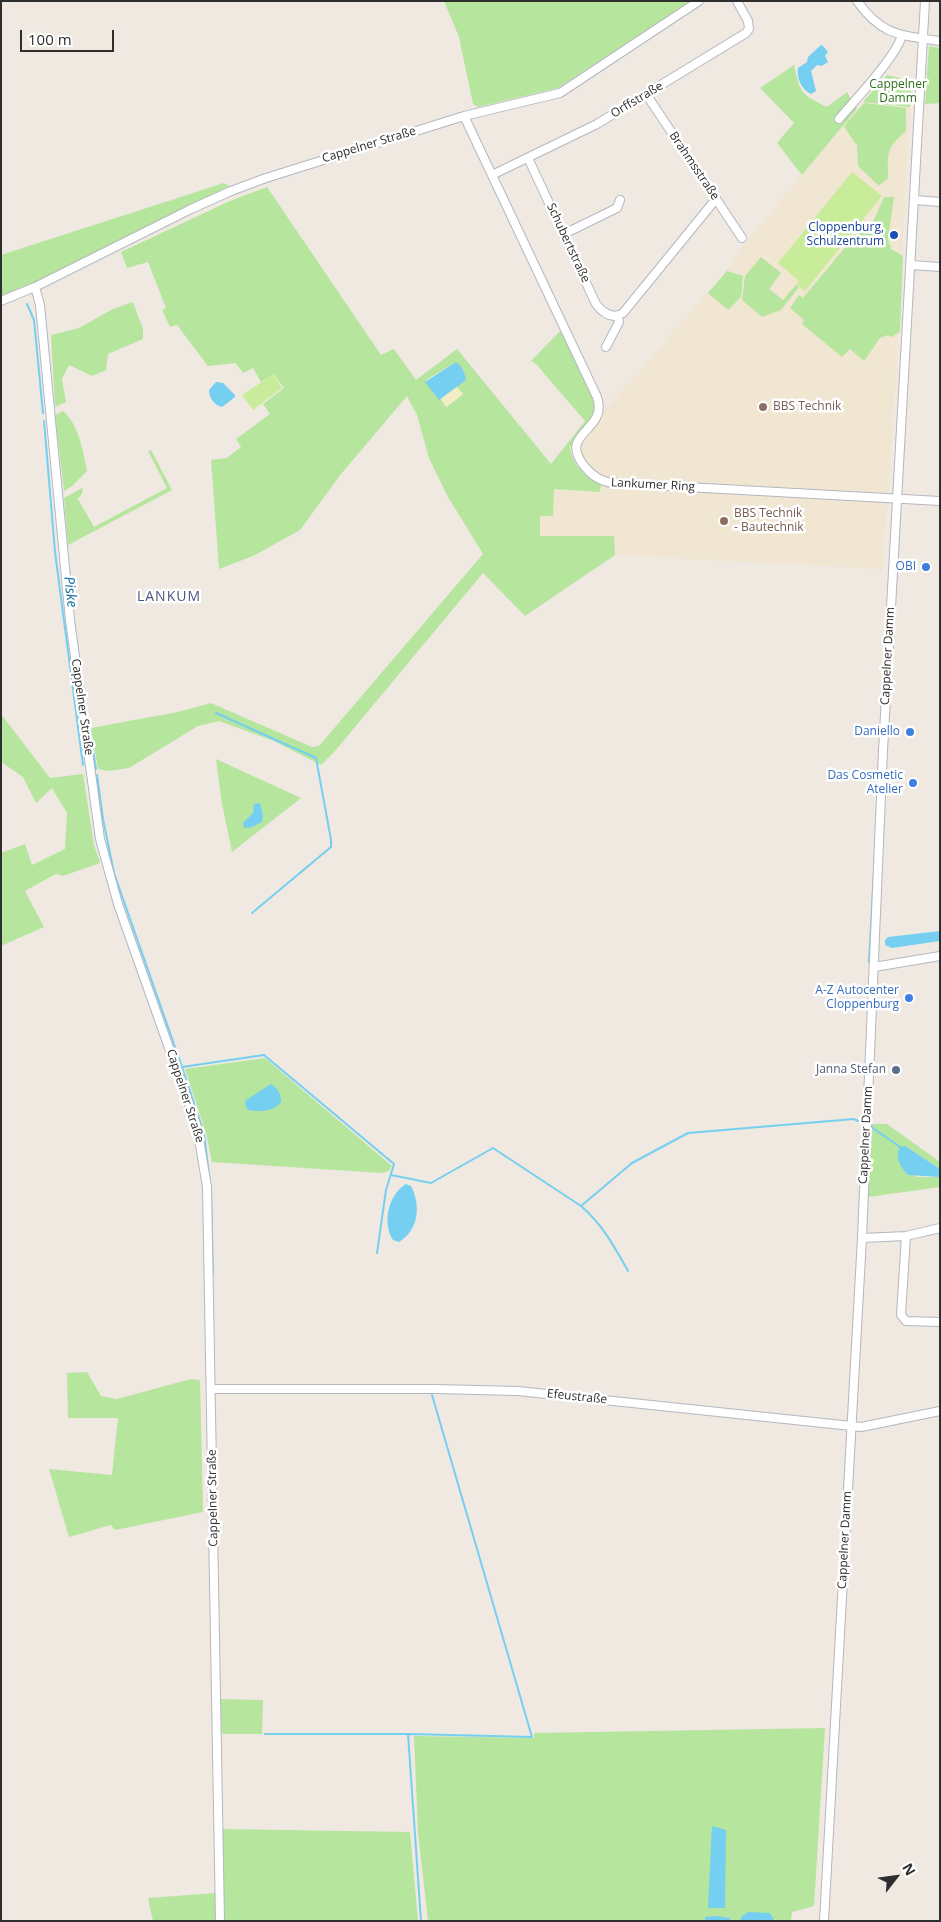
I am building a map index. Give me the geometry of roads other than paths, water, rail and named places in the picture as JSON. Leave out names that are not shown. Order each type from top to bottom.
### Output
[{"type":"street","name":"Cappelner Straße","points":[[1,301],[35,287],[114,246],[231,191],[278,174],[464,116],[560,93],[699,1]]},
{"type":"street","name":"Orffstraße","points":[[492,175],[597,124],[746,33],[749,28],[748,21],[737,1]]},
{"type":"street","points":[[857,1],[870,18],[880,27],[902,35],[940,41]]},
{"type":"street","name":"Cappelner Damm","points":[[824,1921],[862,1238],[883,750],[925,1]]},
{"type":"street","points":[[839,119],[898,46],[902,35]]},
{"type":"street","name":"Brahmsstraße","points":[[646,94],[742,238]]},
{"type":"street","name":"Lankumer Ring","points":[[464,116],[600,404],[599,413],[578,440],[575,450],[577,458],[595,477],[614,483],[940,501]]},
{"type":"street","name":"Schubertstraße","points":[[528,158],[596,304],[602,312],[618,316]]},
{"type":"street","points":[[606,347],[619,322],[618,316],[716,199]]},
{"type":"street","points":[[564,234],[617,208],[620,200]]},
{"type":"street","points":[[915,200],[940,202]]},
{"type":"street","points":[[911,265],[940,267]]},
{"type":"street","name":"Cappelner Straße","points":[[35,287],[40,305],[70,620],[100,839],[118,904],[193,1111],[205,1163],[211,1389],[220,1921]]},
{"type":"street","points":[[874,967],[940,956]]},
{"type":"street","points":[[862,1238],[906,1236],[940,1228]]},
{"type":"street","points":[[906,1236],[901,1315],[906,1321],[940,1322]]},
{"type":"street","name":"Efeustraße","points":[[211,1389],[436,1388],[518,1391],[861,1427],[940,1411]]},
{"type":"water","points":[[821,45],[828,52],[825,56],[828,62],[822,66],[817,65],[811,71],[816,91],[811,94],[800,83],[798,68],[807,62],[808,57]]},
{"type":"water","points":[[456,362],[463,370],[466,380],[439,400],[425,382]]},
{"type":"water","points":[[216,382],[223,383],[235,395],[222,407],[214,403],[209,393],[209,390]]},
{"type":"water","points":[[260,803],[263,815],[262,822],[252,827],[244,828],[243,823],[253,813],[254,804]]},
{"type":"water","points":[[940,931],[940,941],[892,948],[885,945],[885,940],[888,937]]},
{"type":"water","points":[[271,1084],[279,1092],[281,1102],[270,1109],[261,1111],[248,1110],[245,1105],[246,1100]]},
{"type":"water","points":[[905,1146],[940,1169],[940,1177],[908,1175],[898,1159],[900,1147]]},
{"type":"water","points":[[406,1184],[411,1186],[417,1209],[411,1231],[399,1242],[393,1240],[388,1226],[388,1218],[391,1202]]},
{"type":"water","points":[[712,1826],[726,1830],[725,1908],[708,1908]]},
{"type":"water","points":[[748,1912],[770,1913],[774,1920],[740,1921],[741,1917]]},
{"type":"water","points":[[705,1917],[730,1918],[731,1921],[705,1921]]},
{"type":"waterway","name":"Piske","points":[[27,304],[34,320],[43,413]]},
{"type":"waterway","name":"Piske","points":[[44,421],[55,552],[83,765]]},
{"type":"waterway","points":[[216,713],[316,758],[331,840],[331,847],[252,913]]},
{"type":"waterway","points":[[89,725],[96,769]]},
{"type":"waterway","points":[[97,775],[103,819],[114,873],[182,1067],[264,1055],[394,1164],[386,1190],[377,1253]]},
{"type":"waterway","points":[[869,962],[876,833]]},
{"type":"waterway","points":[[182,1067],[204,1133],[210,1184]]},
{"type":"waterway","points":[[581,1206],[632,1163],[688,1133],[854,1119],[858,1121]]},
{"type":"waterway","points":[[870,1126],[900,1147]]},
{"type":"waterway","points":[[391,1175],[431,1183],[493,1148],[589,1213],[613,1244],[628,1271]]},
{"type":"waterway","points":[[211,1191],[213,1273]]},
{"type":"waterway","points":[[421,1921],[408,1734],[532,1737],[432,1395]]},
{"type":"waterway","points":[[265,1734],[407,1734]]},
{"type":"place","name":"Cloppenburg, Schulzentrum","points":[[894,235]]},
{"type":"place","name":"BBS Technik","points":[[763,407]]},
{"type":"place","name":"BBS Technik - Bautechnik","points":[[724,521]]},
{"type":"place","name":"OBI","points":[[926,567]]},
{"type":"place","name":"Daniello","points":[[910,732]]},
{"type":"place","name":"Das Cosmetic Atelier","points":[[913,783]]},
{"type":"place","name":"A-Z Autocenter Cloppenburg","points":[[909,998]]},
{"type":"place","name":"Janna Stefan","points":[[896,1070]]},
{"type":"district","name":"LANKUM","points":[[169,597]]}]
